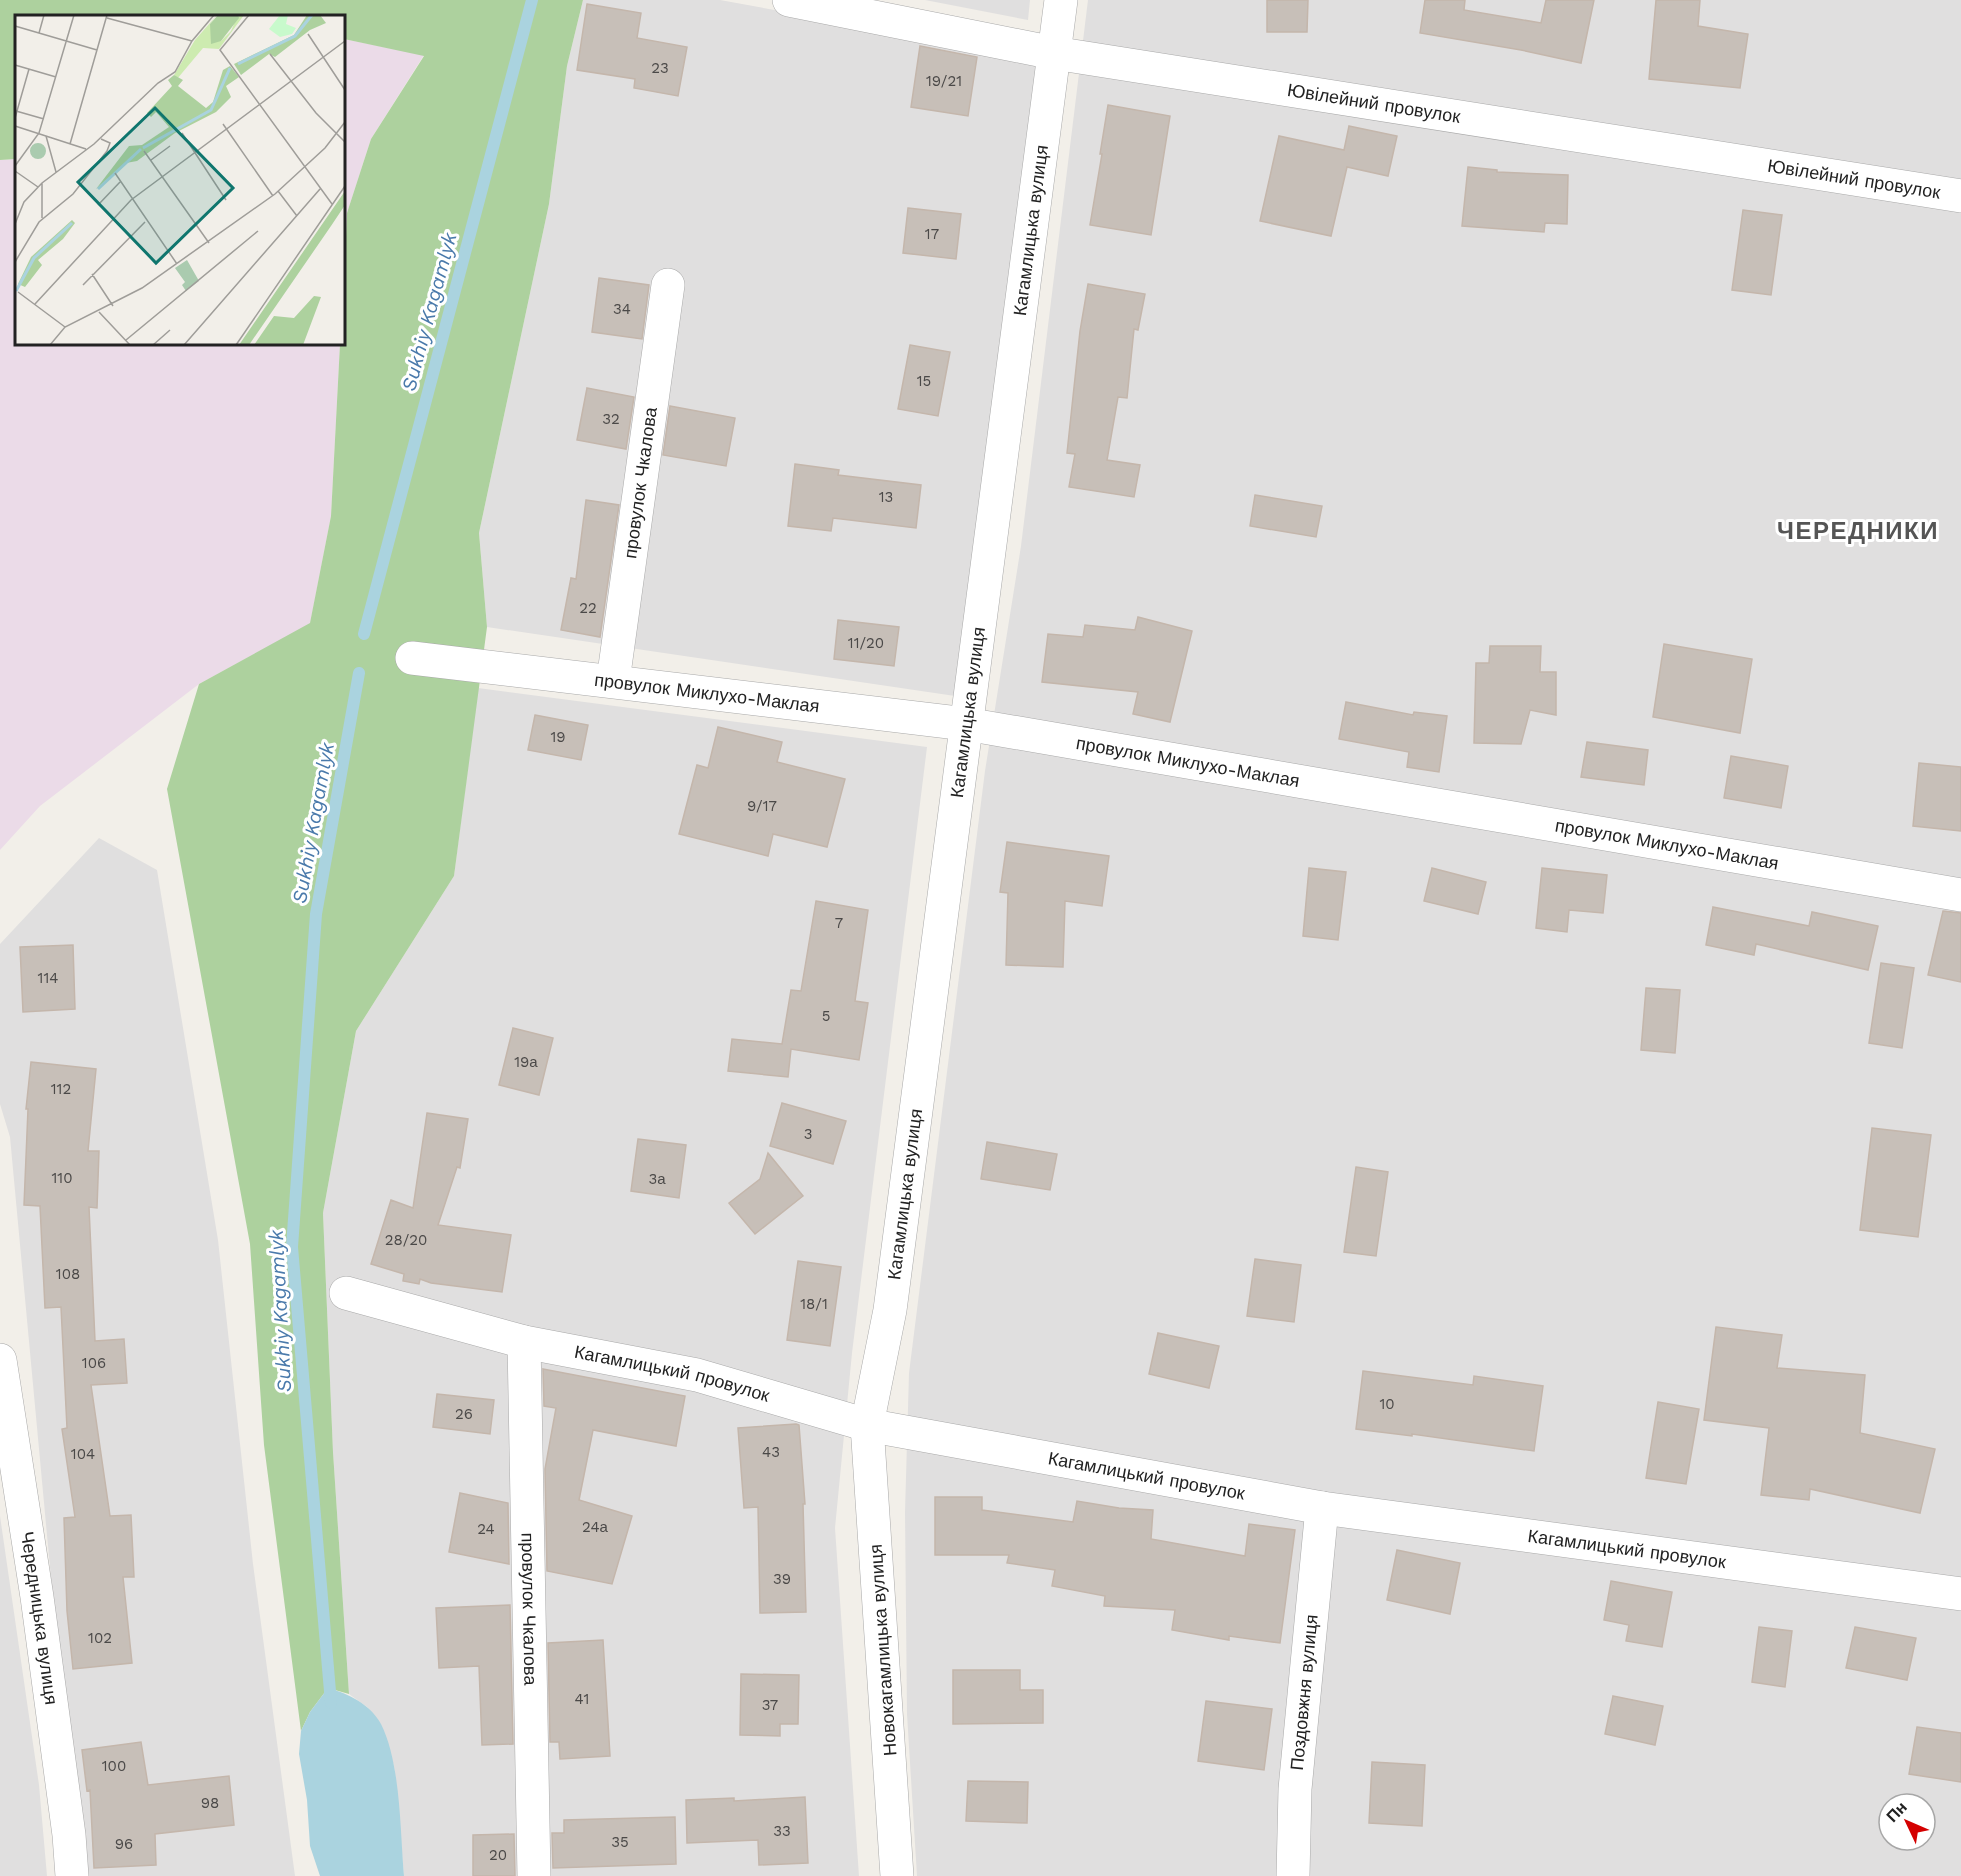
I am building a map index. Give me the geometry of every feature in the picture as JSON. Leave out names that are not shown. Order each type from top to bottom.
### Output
[{"type":"street","name":"Ювілейний провулок","points":[[789,0],[1054,53],[1961,196]]},
{"type":"street","name":"Кагамлицька вулиця","points":[[867,1425],[890,1310],[1061,0]]},
{"type":"street","name":"провулок Чкалова","points":[[613,681],[668,285]]},
{"type":"street","name":"провулок Миклухо-Маклая","points":[[412,657],[966,724],[1961,896]]},
{"type":"street","name":"Кагамлицький провулок","points":[[346,1293],[524,1342],[697,1375],[867,1425],[1322,1508],[1961,1594]]},
{"type":"street","name":"провулок Чкалова","points":[[524,1342],[534,1876]]},
{"type":"street","name":"Чередницька вулиця","points":[[0,1360],[37,1597],[69,1835],[72,1876]]},
{"type":"street","name":"Новокагамлицька вулиця","points":[[867,1425],[897,1876]]},
{"type":"street","name":"Поздовжня вулиця","points":[[1293,1876],[1295,1789],[1322,1508]]},
{"type":"shaded area","points":[[583,0],[720,0],[1041,59],[955,696],[487,627],[479,533],[549,204],[567,66]]},
{"type":"shaded area","points":[[925,0],[1030,0],[1028,20]]},
{"type":"shaded area","points":[[1088,0],[1961,0],[1961,1876],[917,1876],[907,1714],[905,1512],[909,1373],[985,771],[1021,546]]},
{"type":"shaded area","points":[[345,39],[424,55],[371,139],[347,213],[345,260]]},
{"type":"shaded area","points":[[15,159],[15,345],[340,345],[331,516],[310,624],[199,684],[40,806],[0,850],[0,160]]},
{"type":"shaded area","points":[[478,688],[927,747],[852,1353],[835,1528],[859,1876],[404,1876],[394,1766],[380,1723],[367,1707],[349,1694],[333,1452],[323,1213],[356,1031],[454,876]]},
{"type":"shaded area","points":[[99,838],[157,870],[218,1240],[253,1564],[295,1876],[84,1876],[51,1578],[10,1137],[0,1104],[0,944]]},
{"type":"shaded area","points":[[0,1516],[39,1785],[47,1876],[0,1876]]},
{"type":"green space","points":[[0,0],[583,0],[567,66],[549,204],[479,533],[487,627],[454,876],[356,1031],[323,1213],[333,1452],[349,1694],[328,1688],[310,1712],[301,1731],[264,1445],[250,1244],[167,789],[199,684],[310,623],[331,516],[340,345],[345,345],[347,213],[371,139],[424,56],[345,39],[345,15],[15,15],[15,159],[0,160]]},
{"type":"water","points":[[328,1688],[344,1693],[365,1705],[381,1724],[388,1740],[396,1778],[404,1876],[320,1876],[310,1846],[307,1800],[299,1754],[301,1731],[310,1712]]},
{"type":"building","points":[[1267,0],[1308,0],[1307,32],[1267,32]]},
{"type":"building","points":[[1425,0],[1465,0],[1464,10],[1541,23],[1546,0],[1594,0],[1581,63],[1420,33]]},
{"type":"building","points":[[1656,0],[1700,0],[1698,26],[1748,34],[1740,88],[1649,79]]},
{"type":"building","points":[[587,4],[641,13],[637,38],[687,47],[678,96],[634,88],[635,79],[577,70]]},
{"type":"building","points":[[920,46],[977,57],[968,116],[911,107]]},
{"type":"building","points":[[1108,105],[1170,116],[1151,235],[1090,225]]},
{"type":"building","points":[[1349,126],[1397,136],[1388,176],[1347,167],[1331,236],[1260,221],[1279,136],[1344,150]]},
{"type":"building","points":[[1468,167],[1497,170],[1497,172],[1568,175],[1567,224],[1545,223],[1544,232],[1462,226]]},
{"type":"building","points":[[908,208],[961,214],[956,259],[903,253]]},
{"type":"building","points":[[1743,210],[1782,215],[1771,295],[1732,290]]},
{"type":"building","points":[[599,278],[649,285],[642,339],[592,332]]},
{"type":"building","points":[[1088,284],[1145,294],[1138,330],[1134,329],[1127,398],[1118,397],[1107,460],[1140,465],[1134,497],[1069,487],[1075,454],[1067,453],[1080,331]]},
{"type":"building","points":[[910,345],[950,352],[938,416],[898,409]]},
{"type":"building","points":[[587,388],[634,397],[626,449],[577,440]]},
{"type":"building","points":[[670,406],[735,418],[726,466],[663,455]]},
{"type":"building","points":[[795,464],[839,470],[838,475],[921,485],[916,528],[833,518],[831,531],[788,526]]},
{"type":"building","points":[[1255,495],[1322,506],[1316,537],[1250,526]]},
{"type":"building","points":[[586,500],[619,505],[600,637],[561,630],[571,578],[576,579]]},
{"type":"building","points":[[1138,617],[1192,631],[1170,722],[1133,714],[1138,692],[1042,682],[1048,634],[1083,637],[1085,625],[1135,630]]},
{"type":"building","points":[[838,620],[899,627],[894,666],[834,659]]},
{"type":"building","points":[[1664,644],[1752,659],[1740,733],[1653,717]]},
{"type":"building","points":[[1490,646],[1541,646],[1540,672],[1556,672],[1556,715],[1530,710],[1521,744],[1474,743],[1476,663],[1489,663]]},
{"type":"building","points":[[1346,702],[1413,715],[1414,712],[1447,716],[1439,772],[1407,767],[1409,752],[1339,739]]},
{"type":"building","points":[[535,715],[588,725],[581,760],[528,750]]},
{"type":"building","points":[[718,727],[782,742],[777,762],[845,779],[827,847],[773,834],[768,856],[679,834],[697,765],[708,768]]},
{"type":"building","points":[[1587,742],[1648,750],[1644,785],[1581,777]]},
{"type":"building","points":[[1731,756],[1788,766],[1781,808],[1724,798]]},
{"type":"building","points":[[1919,763],[1961,767],[1961,831],[1913,826]]},
{"type":"building","points":[[1007,842],[1109,856],[1102,906],[1065,901],[1063,967],[1006,965],[1008,893],[1000,892]]},
{"type":"building","points":[[1309,868],[1346,872],[1338,940],[1303,936]]},
{"type":"building","points":[[1432,868],[1486,882],[1478,914],[1424,901]]},
{"type":"building","points":[[1542,868],[1607,875],[1603,913],[1569,910],[1567,932],[1536,928]]},
{"type":"building","points":[[816,901],[868,910],[855,1001],[868,1003],[859,1060],[791,1049],[788,1077],[728,1071],[732,1039],[782,1044],[791,990],[801,991]]},
{"type":"building","points":[[1713,907],[1809,926],[1812,912],[1878,926],[1868,970],[1756,944],[1754,955],[1706,945]]},
{"type":"building","points":[[1943,911],[1961,913],[1961,982],[1928,975]]},
{"type":"building","points":[[73,945],[75,1009],[23,1012],[20,947]]},
{"type":"building","points":[[1881,963],[1914,968],[1902,1048],[1869,1043]]},
{"type":"building","points":[[1646,988],[1680,990],[1675,1053],[1641,1050]]},
{"type":"building","points":[[513,1028],[553,1038],[539,1095],[499,1085]]},
{"type":"building","points":[[31,1062],[96,1069],[88,1151],[99,1151],[97,1208],[89,1207],[95,1341],[124,1339],[127,1383],[91,1385],[110,1516],[131,1515],[134,1577],[123,1577],[132,1663],[73,1669],[67,1611],[64,1518],[75,1517],[62,1429],[67,1428],[61,1307],[45,1308],[40,1206],[24,1205],[28,1109],[26,1109]]},
{"type":"building","points":[[782,1103],[846,1121],[833,1164],[770,1146]]},
{"type":"building","points":[[427,1113],[468,1119],[460,1168],[457,1167],[438,1225],[511,1235],[502,1292],[431,1283],[420,1279],[419,1284],[403,1281],[404,1274],[371,1264],[391,1200],[413,1208]]},
{"type":"building","points":[[1872,1128],[1931,1135],[1918,1237],[1860,1230]]},
{"type":"building","points":[[638,1139],[686,1145],[679,1198],[631,1191]]},
{"type":"building","points":[[987,1142],[1057,1154],[1050,1190],[981,1179]]},
{"type":"building","points":[[768,1153],[803,1196],[755,1234],[729,1203],[760,1179]]},
{"type":"building","points":[[1356,1167],[1388,1172],[1376,1256],[1344,1252]]},
{"type":"building","points":[[1255,1259],[1301,1265],[1294,1322],[1247,1316]]},
{"type":"building","points":[[798,1261],[841,1267],[830,1346],[787,1340]]},
{"type":"building","points":[[1716,1327],[1782,1335],[1777,1368],[1865,1375],[1860,1433],[1935,1449],[1920,1513],[1810,1489],[1809,1500],[1761,1495],[1769,1428],[1704,1420]]},
{"type":"building","points":[[1158,1333],[1219,1346],[1209,1388],[1149,1374]]},
{"type":"building","points":[[543,1369],[685,1396],[676,1446],[593,1430],[579,1500],[632,1516],[612,1584],[547,1571],[545,1469],[556,1408],[544,1406]]},
{"type":"building","points":[[1363,1371],[1473,1385],[1474,1376],[1543,1386],[1534,1451],[1412,1434],[1412,1436],[1356,1429]]},
{"type":"building","points":[[437,1394],[494,1400],[490,1434],[433,1427]]},
{"type":"building","points":[[1658,1402],[1699,1409],[1686,1484],[1646,1478]]},
{"type":"building","points":[[799,1425],[805,1504],[803,1504],[806,1612],[760,1613],[758,1507],[744,1508],[738,1428]]},
{"type":"building","points":[[460,1493],[508,1503],[509,1564],[449,1552]]},
{"type":"building","points":[[935,1497],[982,1497],[982,1510],[1073,1522],[1077,1501],[1119,1508],[1153,1510],[1151,1539],[1245,1556],[1249,1524],[1295,1530],[1280,1643],[1229,1636],[1229,1640],[1172,1630],[1175,1610],[1104,1606],[1105,1596],[1052,1586],[1055,1570],[1007,1563],[1009,1555],[935,1555]]},
{"type":"building","points":[[1397,1550],[1460,1563],[1450,1614],[1387,1600]]},
{"type":"building","points":[[1611,1581],[1672,1592],[1662,1647],[1626,1641],[1629,1625],[1604,1620]]},
{"type":"building","points":[[510,1605],[513,1744],[482,1745],[479,1666],[439,1668],[436,1608]]},
{"type":"building","points":[[1759,1627],[1792,1631],[1785,1687],[1752,1682]]},
{"type":"building","points":[[1855,1627],[1916,1638],[1907,1680],[1846,1668]]},
{"type":"building","points":[[603,1640],[610,1756],[560,1759],[559,1742],[550,1742],[548,1643]]},
{"type":"building","points":[[953,1670],[1020,1670],[1020,1690],[1043,1690],[1043,1723],[953,1724]]},
{"type":"building","points":[[741,1674],[799,1675],[798,1724],[780,1724],[780,1736],[740,1735]]},
{"type":"building","points":[[1613,1696],[1663,1706],[1655,1745],[1605,1734]]},
{"type":"building","points":[[1206,1701],[1272,1709],[1264,1770],[1198,1761]]},
{"type":"building","points":[[1917,1727],[1961,1733],[1961,1782],[1909,1774]]},
{"type":"building","points":[[141,1742],[148,1785],[229,1776],[234,1825],[155,1834],[156,1865],[94,1868],[90,1790],[87,1791],[82,1750]]},
{"type":"building","points":[[1372,1762],[1425,1765],[1422,1826],[1369,1823]]},
{"type":"building","points":[[968,1781],[1028,1782],[1027,1823],[966,1821]]},
{"type":"building","points":[[805,1797],[808,1863],[759,1865],[758,1840],[687,1843],[686,1800],[734,1798],[734,1801]]},
{"type":"building","points":[[675,1817],[676,1864],[553,1868],[552,1833],[564,1833],[564,1820]]},
{"type":"building","points":[[514,1834],[515,1876],[473,1876],[473,1835]]},
{"type":"waterway","name":"Sukhiy Kagamlyk","points":[[364,634],[532,0]]},
{"type":"waterway","name":"Sukhiy Kagamlyk","points":[[331,1703],[292,1247],[316,914],[359,673]]},
{"type":"district","name":"ЧЕРЕДНИКИ","points":[[1858,531]]}]
